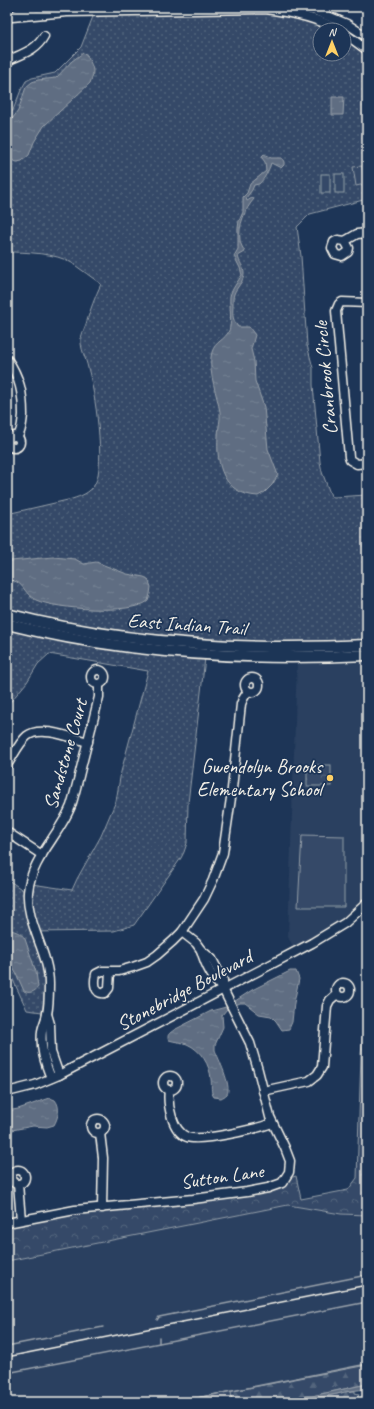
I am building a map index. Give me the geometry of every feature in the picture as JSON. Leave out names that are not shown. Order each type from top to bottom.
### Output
[{"type":"main road","name":"East Indian Trail","points":[[7,614],[91,632],[164,642],[263,647],[367,645]]},
{"type":"main road","name":"East Indian Trail","points":[[7,624],[89,642],[171,652],[277,657],[367,655]]},
{"type":"street","points":[[10,18],[23,10],[34,7]]},
{"type":"street","points":[[306,7],[343,22],[360,31],[367,37]]},
{"type":"street","points":[[10,18],[67,12],[265,9],[309,17],[321,22]]},
{"type":"street","points":[[7,60],[32,49],[42,41],[44,36]]},
{"type":"street","points":[[352,39],[367,50]]},
{"type":"street","points":[[345,241],[357,234],[367,233]]},
{"type":"street","name":"Cranbrook Circle","points":[[367,303],[342,302],[339,304],[336,311],[349,456],[350,460],[357,464],[367,463]]},
{"type":"street","points":[[7,359],[18,378],[22,392],[22,425],[18,436]]},
{"type":"street","name":"Sandstone Court","points":[[51,1078],[42,1048],[42,1031],[47,1014],[48,972],[44,955],[31,918],[28,899],[29,886],[33,872],[42,855],[63,823],[71,805],[99,697],[99,684]]},
{"type":"street","points":[[110,971],[133,967],[152,959],[163,951],[182,932],[204,899],[214,880],[223,853],[231,798],[241,704],[248,691]]},
{"type":"street","points":[[7,765],[23,740],[28,735],[36,731],[47,732],[88,742]]},
{"type":"street","points":[[7,832],[42,855]]},
{"type":"street","name":"Stonebridge Boulevard","points":[[7,1092],[22,1089],[59,1075],[325,936],[345,922],[367,902]]},
{"type":"street","name":"Sutton Lane","points":[[7,1223],[68,1211],[226,1195],[276,1186],[282,1183],[286,1178],[289,1172],[290,1160],[272,1123],[253,1052],[223,989],[216,983],[205,962],[202,950],[182,932]]},
{"type":"street","points":[[263,1091],[305,1082],[317,1076],[322,1067],[327,1006],[330,1000],[337,994]]},
{"type":"street","name":"Sandstone Court","points":[[47,1014],[50,1024],[51,1052],[59,1075]]},
{"type":"street","points":[[169,1090],[168,1102],[176,1127],[186,1137],[199,1138],[250,1130],[272,1123]]},
{"type":"street","points":[[100,1133],[103,1158],[102,1208]]},
{"type":"street","points":[[18,1184],[21,1220]]},
{"type":"shaded area","name":"Gwendolyn Brooks Elementary School","points":[[367,658],[367,896],[351,912],[332,927],[294,948],[288,937],[297,660]]},
{"type":"shaded area","points":[[288,1205],[341,1214],[367,1215],[367,1365],[176,1402],[7,1402],[7,1261]]},
{"type":"green space","points":[[160,7],[339,7],[336,13],[351,22],[312,22],[312,62],[352,62],[352,23],[367,32],[367,199],[310,214],[297,227],[301,256],[307,345],[313,368],[313,385],[322,472],[331,496],[367,495],[367,642],[310,644],[165,639],[47,621],[7,610],[7,514],[72,499],[88,492],[95,484],[100,460],[94,393],[82,350],[81,336],[101,284],[72,263],[58,257],[23,252],[7,252],[7,120],[26,81],[32,78],[55,73],[81,47],[94,14]]},
{"type":"green space","points":[[362,166],[365,184],[356,186],[353,167]]},
{"type":"green space","points":[[321,174],[330,174],[330,193],[321,193]]},
{"type":"green space","points":[[335,174],[344,174],[344,193],[335,193]]},
{"type":"green space","points":[[7,627],[205,658],[188,803],[187,843],[184,852],[134,925],[114,931],[32,932],[42,962],[45,990],[42,1012],[27,1010],[7,967],[7,879],[24,891],[25,883],[72,890],[101,836],[116,801],[121,772],[148,671],[49,654],[38,664],[27,682],[7,706]]},
{"type":"green space","points":[[307,765],[331,765],[331,786],[307,786]]},
{"type":"green space","points":[[302,835],[344,836],[344,907],[298,907]]},
{"type":"green space","points":[[367,988],[367,1215],[341,1214],[288,1205],[7,1261],[7,1226],[76,1214],[225,1199],[296,1176],[301,1199],[348,1190],[357,1178],[361,1055]]},
{"type":"green space","points":[[367,1365],[367,1384],[312,1396],[277,1402],[176,1402]]},
{"type":"green space","points":[[231,1391],[232,1402],[176,1402]]},
{"type":"green space","points":[[355,1391],[355,1393],[359,1394],[358,1397],[351,1398],[343,1402],[292,1402],[344,1392]]},
{"type":"water","points":[[83,53],[86,54],[93,71],[90,83],[44,126],[34,142],[29,155],[22,161],[17,162],[7,159],[7,126],[18,111],[26,87],[32,82],[38,80],[56,78],[72,61]]},
{"type":"water","points":[[332,97],[344,97],[343,115],[332,115]]},
{"type":"water","points":[[264,154],[271,158],[282,158],[284,165],[281,168],[271,163],[263,179],[259,184],[254,185],[246,198],[247,201],[252,198],[254,199],[245,213],[241,224],[240,242],[245,252],[238,256],[244,274],[243,279],[235,292],[233,300],[234,321],[238,327],[249,327],[255,335],[251,349],[254,361],[255,381],[264,407],[268,449],[278,475],[272,485],[258,496],[246,494],[237,490],[229,484],[224,476],[218,457],[220,412],[212,377],[211,357],[214,348],[228,333],[231,320],[230,296],[242,275],[234,256],[238,249],[238,228],[243,212],[243,197],[247,193],[250,184],[266,171],[265,162],[262,158]]},
{"type":"water","points":[[53,557],[75,559],[84,564],[96,562],[127,574],[144,577],[148,579],[151,587],[148,601],[126,608],[110,609],[60,606],[36,600],[28,594],[20,584],[7,581],[7,559],[11,561]]},
{"type":"water","points":[[7,929],[19,933],[25,939],[36,972],[38,987],[32,992],[24,991],[16,973],[7,959]]},
{"type":"water","points":[[290,971],[296,971],[299,979],[292,1022],[289,1029],[282,1030],[271,1016],[259,1014],[245,1003],[240,1003],[227,1009],[222,1015],[223,1027],[215,1045],[215,1050],[228,1085],[228,1090],[227,1094],[221,1098],[214,1097],[209,1068],[204,1058],[197,1050],[187,1044],[169,1040],[169,1034],[211,1011],[226,1007],[252,990]]},
{"type":"water","points":[[50,1098],[55,1100],[58,1106],[58,1116],[54,1125],[47,1127],[33,1126],[7,1131],[7,1111],[18,1109]]},
{"type":"water","points":[[367,1384],[367,1389],[348,1391],[292,1402],[277,1402]]},
{"type":"waterway","points":[[157,1320],[159,1317],[367,1275]]},
{"type":"waterway","points":[[7,1373],[367,1302]]},
{"type":"waterway","points":[[7,1346],[103,1327]]},
{"type":"waterway","points":[[159,1337],[159,1343]]},
{"type":"waterway","points":[[177,1402],[367,1364]]},
{"type":"railway","points":[[7,1357],[367,1285]]},
{"type":"place","name":"Gwendolyn Brooks Elementary School","points":[[330,778]]}]
